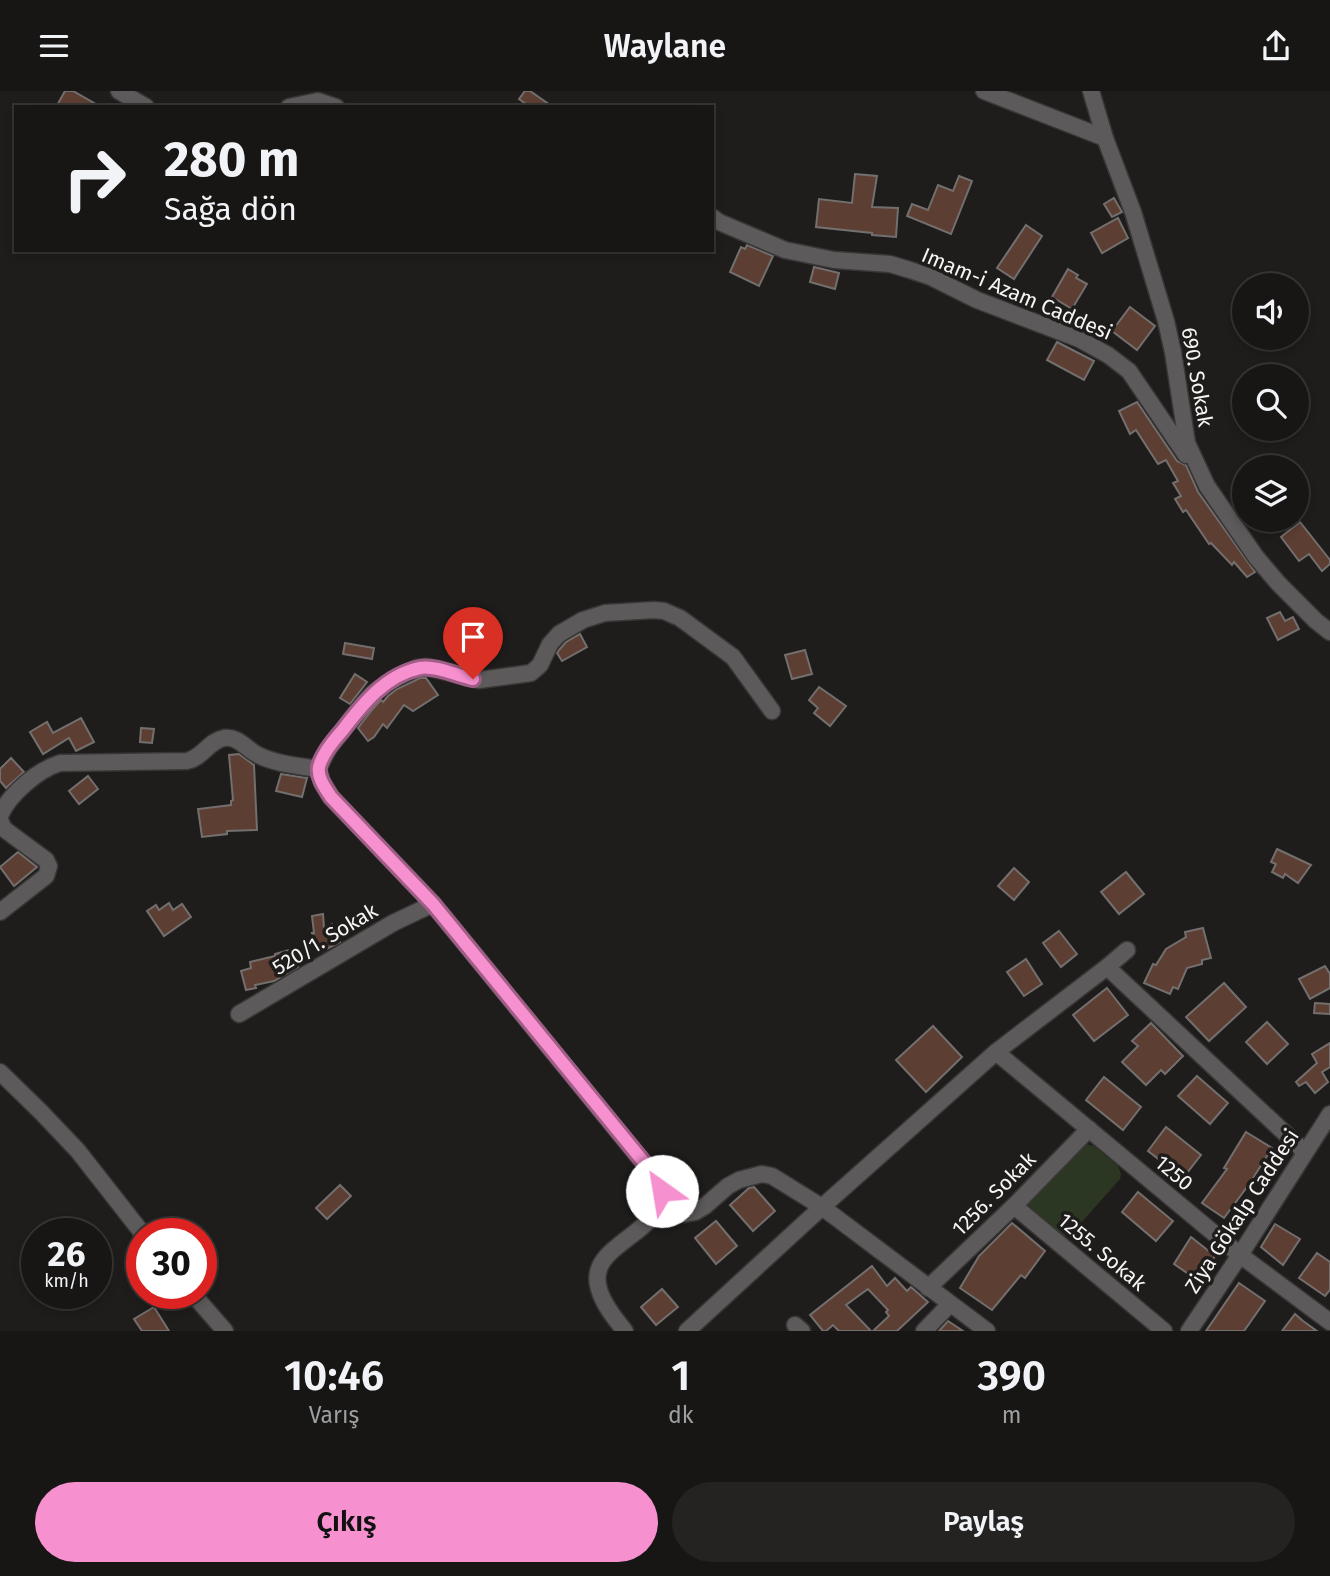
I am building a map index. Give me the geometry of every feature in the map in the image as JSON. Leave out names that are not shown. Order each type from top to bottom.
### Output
[{"type":"street","points":[[119,91],[143,105]]},
{"type":"street","points":[[984,91],[1105,138]]},
{"type":"street","name":"690. Sokak","points":[[1091,91],[1105,138],[1133,212],[1166,321],[1187,443],[1207,487],[1256,558],[1278,583],[1330,632]]},
{"type":"street","points":[[299,105],[318,101],[330,105]]},
{"type":"street","name":"Imam-i Azam Caddesi","points":[[714,218],[785,250],[834,260],[890,264],[910,270],[931,277],[977,300],[1079,339],[1108,355],[1129,371],[1207,487]]},
{"type":"street","points":[[625,1331],[614,1318],[599,1290],[598,1273],[606,1257],[649,1220],[659,1207],[662,1191],[655,1176],[433,904],[331,797],[318,769],[328,749],[372,694],[401,675],[427,667],[479,680],[531,673],[540,665],[555,638],[573,624],[604,613],[654,610],[680,618],[733,657],[772,711]]},
{"type":"street","points":[[0,912],[46,876],[49,866],[46,860],[4,829],[0,818],[5,806],[43,770],[60,763],[187,761],[195,759],[215,742],[226,738],[236,740],[266,759],[318,769]]},
{"type":"street","name":"520/1. Sokak","points":[[239,1013],[393,923],[433,904]]},
{"type":"street","points":[[687,1331],[996,1052],[1127,950]]},
{"type":"street","points":[[1107,967],[1305,1152]]},
{"type":"street","name":"1250","points":[[996,1052],[1240,1255],[1330,1322]]},
{"type":"street","points":[[0,1072],[78,1151],[130,1218]]},
{"type":"street","name":"Ziya Gökalp Caddesi","points":[[1189,1331],[1330,1114]]},
{"type":"street","name":"1256. Sokak","points":[[928,1288],[1014,1206],[1088,1129]]},
{"type":"street","points":[[659,1207],[684,1214],[695,1212],[728,1186],[750,1176],[772,1176],[822,1207],[987,1331]]},
{"type":"street","name":"1255. Sokak","points":[[1014,1206],[1164,1331]]},
{"type":"street","points":[[924,1331],[950,1304]]},
{"type":"street","points":[[206,1309],[225,1331]]},
{"type":"green space","points":[[1085,1144],[1094,1146],[1118,1166],[1120,1179],[1072,1233],[1057,1235],[1027,1209],[1026,1205]]},
{"type":"building","points":[[65,91],[73,91],[98,105],[57,105]]},
{"type":"building","points":[[525,91],[530,91],[550,105],[527,105],[519,99]]},
{"type":"building","points":[[855,174],[877,176],[872,207],[898,208],[896,237],[816,227],[819,199],[852,203]]},
{"type":"building","points":[[959,176],[972,181],[951,234],[907,216],[912,204],[928,210],[938,185],[953,191]]},
{"type":"building","points":[[1114,198],[1122,212],[1112,217],[1104,204]]},
{"type":"building","points":[[1118,218],[1128,238],[1102,253],[1091,233]]},
{"type":"building","points":[[1026,225],[1042,236],[1014,279],[997,268]]},
{"type":"building","points":[[747,245],[773,256],[759,286],[730,272],[741,247],[745,249]]},
{"type":"building","points":[[814,267],[839,273],[835,289],[810,282]]},
{"type":"building","points":[[1068,269],[1078,275],[1076,278],[1087,284],[1072,309],[1052,297]]},
{"type":"building","points":[[1130,307],[1155,326],[1137,350],[1112,331]]},
{"type":"building","points":[[1057,342],[1094,361],[1084,380],[1047,360]]},
{"type":"building","points":[[1137,402],[1177,461],[1186,465],[1198,492],[1255,572],[1247,577],[1234,562],[1232,565],[1209,544],[1186,510],[1183,512],[1175,499],[1181,496],[1173,483],[1178,481],[1166,460],[1158,464],[1136,430],[1130,434],[1119,411]]},
{"type":"building","points":[[1287,532],[1308,532],[1330,560],[1330,564],[1322,571],[1309,554],[1299,561],[1281,537]]},
{"type":"building","points":[[1280,612],[1285,621],[1293,617],[1299,629],[1278,640],[1267,618]]},
{"type":"building","points":[[580,634],[587,647],[562,661],[557,653],[566,642]]},
{"type":"building","points":[[345,643],[374,648],[372,659],[343,654]]},
{"type":"building","points":[[805,650],[812,674],[792,679],[785,655]]},
{"type":"building","points":[[355,674],[367,682],[350,704],[340,698]]},
{"type":"building","points":[[420,678],[426,678],[438,695],[413,711],[404,705],[387,728],[383,724],[368,741],[358,728],[371,711],[397,689]]},
{"type":"building","points":[[819,687],[846,706],[830,726],[814,713],[818,708],[809,700]]},
{"type":"building","points":[[81,718],[94,742],[76,751],[69,738],[43,754],[30,732],[47,722],[53,733]]},
{"type":"building","points":[[141,728],[154,729],[152,743],[140,742]]},
{"type":"building","points":[[239,754],[254,765],[257,830],[227,831],[227,834],[202,837],[198,809],[231,805],[233,800],[229,755]]},
{"type":"building","points":[[11,758],[24,772],[6,788],[0,781],[0,769]]},
{"type":"building","points":[[281,774],[307,778],[302,797],[276,791]]},
{"type":"building","points":[[88,776],[98,789],[79,804],[69,791]]},
{"type":"building","points":[[1277,849],[1311,865],[1298,883],[1285,874],[1283,878],[1272,872],[1276,864],[1271,862]]},
{"type":"building","points":[[18,852],[37,867],[14,886],[0,867]]},
{"type":"building","points":[[1014,868],[1029,882],[1014,900],[998,886]]},
{"type":"building","points":[[1126,872],[1144,894],[1119,914],[1101,892]]},
{"type":"building","points":[[169,903],[173,910],[182,904],[191,917],[164,936],[147,911],[156,905],[159,910]]},
{"type":"building","points":[[323,914],[324,928],[332,924],[340,942],[321,952],[312,933],[312,916]]},
{"type":"building","points":[[1203,928],[1211,958],[1187,968],[1178,989],[1173,987],[1170,994],[1144,983],[1153,964],[1156,965],[1166,949],[1186,937],[1185,932]]},
{"type":"building","points":[[1059,931],[1077,954],[1061,967],[1043,943]]},
{"type":"building","points":[[293,949],[298,967],[274,981],[246,990],[241,971],[251,968],[250,962]]},
{"type":"building","points":[[1026,959],[1042,984],[1024,996],[1007,972]]},
{"type":"building","points":[[1325,966],[1330,974],[1330,988],[1310,999],[1299,979]]},
{"type":"building","points":[[1224,983],[1246,1007],[1209,1041],[1186,1017]]},
{"type":"building","points":[[1107,988],[1128,1015],[1094,1041],[1073,1015]]},
{"type":"building","points":[[1315,1003],[1330,1004],[1330,1014],[1314,1013]]},
{"type":"building","points":[[1267,1022],[1288,1044],[1267,1064],[1246,1042]]},
{"type":"building","points":[[1151,1023],[1183,1056],[1165,1074],[1161,1070],[1146,1085],[1122,1062],[1138,1046],[1132,1041]]},
{"type":"building","points":[[933,1026],[962,1057],[926,1092],[896,1060]]},
{"type":"building","points":[[1330,1043],[1330,1067],[1322,1072],[1328,1082],[1315,1093],[1306,1082],[1299,1086],[1296,1082],[1317,1063],[1312,1054]]},
{"type":"building","points":[[1197,1076],[1228,1103],[1210,1124],[1178,1096]]},
{"type":"building","points":[[1104,1077],[1141,1107],[1123,1130],[1086,1100]]},
{"type":"building","points":[[1166,1127],[1201,1155],[1183,1178],[1148,1151]]},
{"type":"building","points":[[1246,1132],[1272,1148],[1224,1218],[1202,1203],[1227,1169],[1224,1168]]},
{"type":"building","points":[[340,1185],[351,1196],[327,1219],[316,1208]]},
{"type":"building","points":[[754,1187],[775,1211],[753,1231],[730,1205],[749,1188]]},
{"type":"building","points":[[1138,1192],[1173,1221],[1156,1241],[1122,1212]]},
{"type":"building","points":[[716,1221],[737,1246],[716,1264],[695,1238]]},
{"type":"building","points":[[1012,1223],[1045,1251],[1025,1278],[1021,1275],[992,1310],[960,1288],[979,1256]]},
{"type":"building","points":[[1275,1224],[1300,1239],[1283,1265],[1261,1247]]},
{"type":"building","points":[[1191,1237],[1215,1256],[1200,1282],[1174,1264]]},
{"type":"building","points":[[1317,1253],[1330,1262],[1330,1290],[1325,1296],[1299,1278]]},
{"type":"building","points":[[872,1266],[887,1286],[895,1278],[907,1291],[911,1287],[928,1302],[897,1331],[873,1331],[889,1316],[886,1312],[888,1310],[868,1289],[846,1305],[871,1331],[839,1331],[833,1325],[823,1331],[810,1315]]},
{"type":"building","points":[[1239,1283],[1265,1301],[1244,1331],[1206,1331]]},
{"type":"building","points":[[662,1289],[678,1307],[656,1325],[641,1307]]},
{"type":"building","points":[[155,1309],[169,1331],[142,1331],[134,1319]]},
{"type":"building","points":[[1295,1314],[1303,1321],[1317,1331],[1282,1331]]},
{"type":"building","points":[[948,1321],[963,1331],[939,1331]]},
{"type":"route","points":[[473,679],[427,667],[417,668],[383,686],[363,704],[328,749],[318,769],[319,776],[331,797],[433,904],[655,1176],[662,1191]]}]
